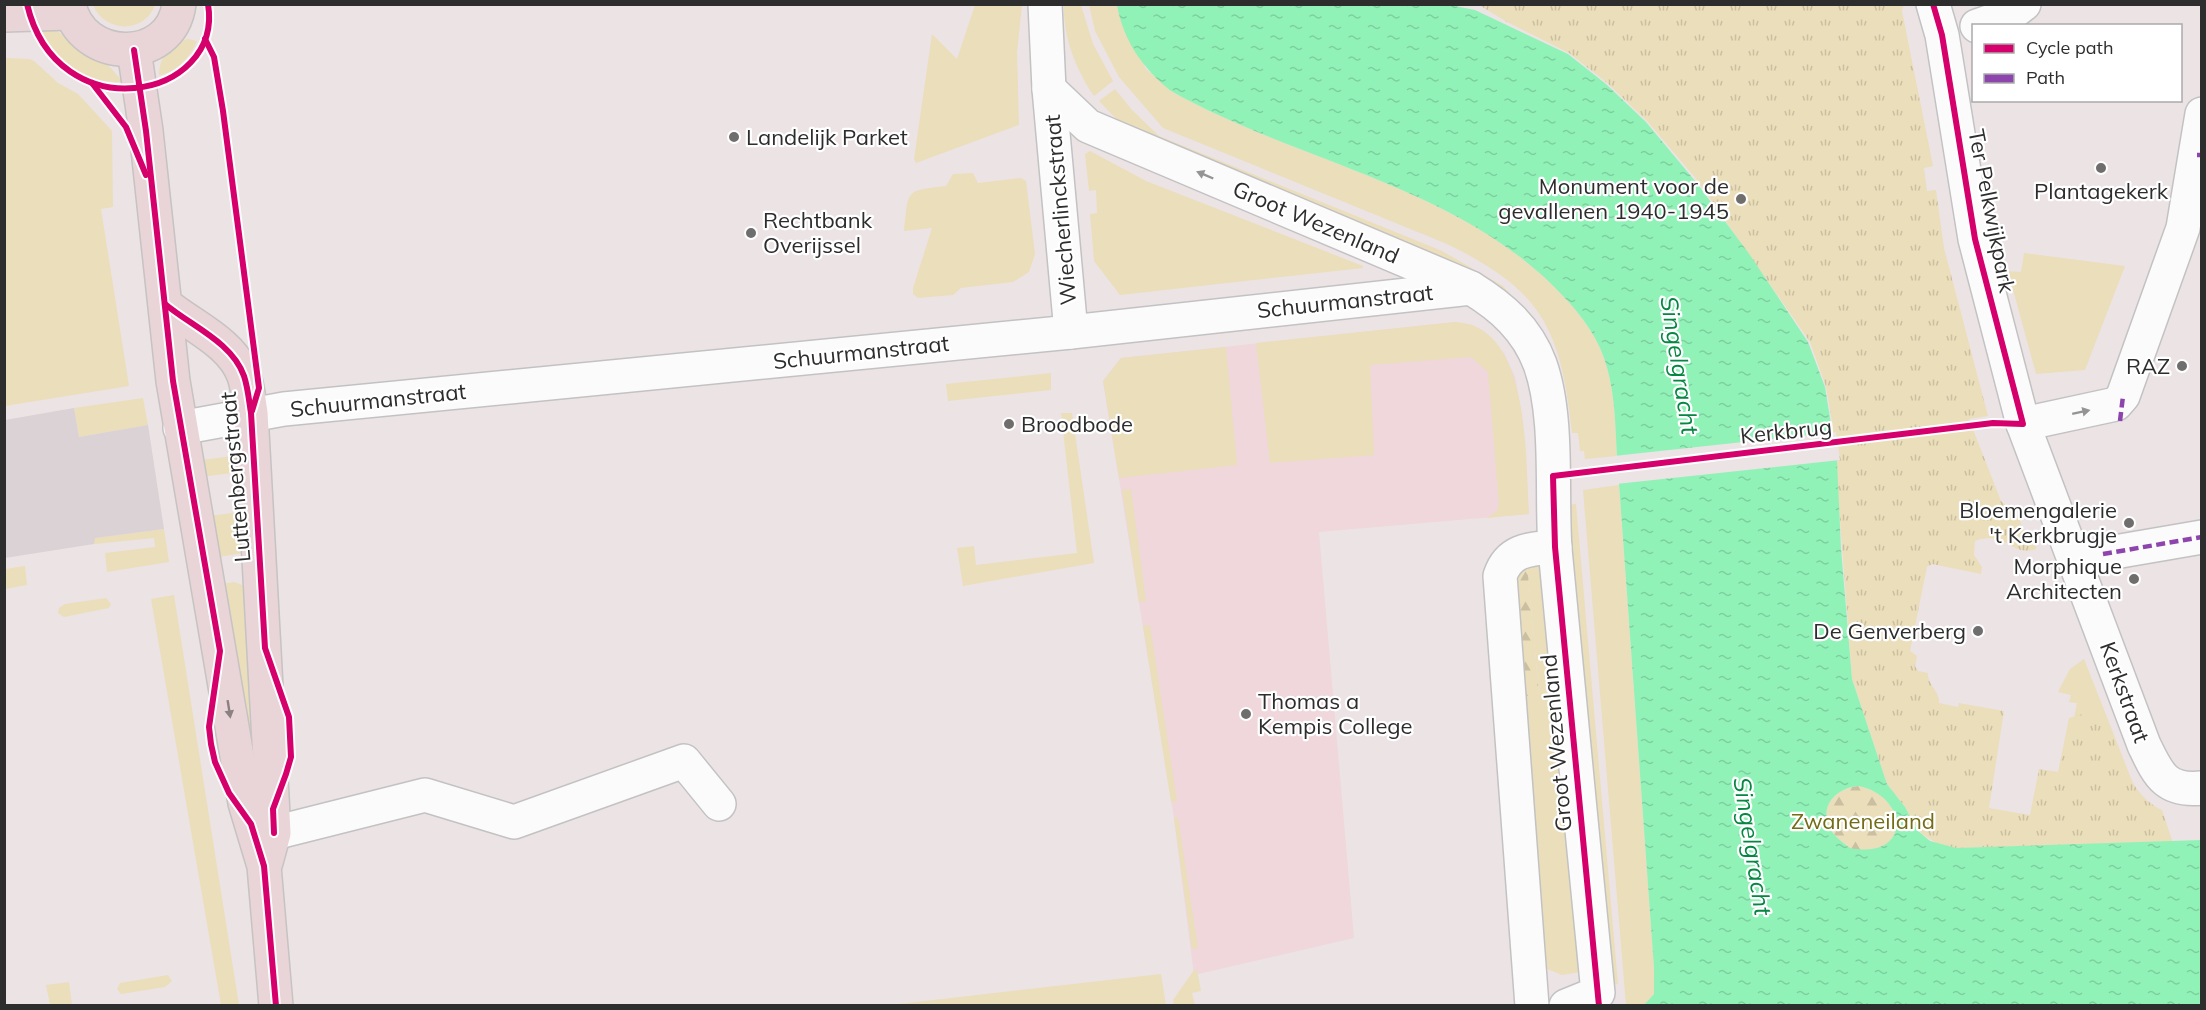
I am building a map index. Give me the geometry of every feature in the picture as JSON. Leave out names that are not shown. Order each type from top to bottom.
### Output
[{"type":"main road","points":[[4,15],[69,9],[77,27],[102,47],[118,51],[134,50],[162,36],[173,23],[179,4]]},
{"type":"main road","name":"Luttenbergstraat","points":[[134,50],[146,131],[180,428],[245,803],[264,866],[276,1005]]},
{"type":"main road","name":"Luttenbergstraat","points":[[165,304],[228,349],[243,375],[251,413],[274,833],[264,866]]},
{"type":"street","points":[[1045,4],[1049,89]]},
{"type":"street","points":[[1982,24],[2011,14],[2024,4]]},
{"type":"street","points":[[1937,20],[1972,25]]},
{"type":"street","name":"Ter Pelkwijkpark","points":[[1937,20],[1975,239],[2024,424],[2090,559]]},
{"type":"street","name":"Groot Wezenland","points":[[1049,89],[1088,126],[1471,288],[1497,304],[1521,327],[1540,363],[1549,411],[1555,547],[1598,993],[1566,1005]]},
{"type":"street","name":"Wiecherlinckstraat","points":[[1049,89],[1071,332]]},
{"type":"street","points":[[2024,424],[2116,404],[2122,409],[2183,228],[2199,155],[2202,114]]},
{"type":"street","name":"Schuurmanstraat","points":[[251,413],[1071,332],[1471,288]]},
{"type":"street","name":"Luttenbergstraat","points":[[180,428],[251,413]]},
{"type":"street","points":[[2090,559],[2202,537]]},
{"type":"street","name":"Groot Wezenland","points":[[1532,1005],[1500,576],[1503,567],[1518,551],[1555,547]]},
{"type":"street","name":"Kerkstraat","points":[[2090,559],[2144,745],[2156,769],[2176,787],[2186,790],[2202,788]]},
{"type":"street","points":[[274,833],[425,795],[514,822],[684,761],[719,804]]},
{"type":"shaded area","name":"Thomas a Kempis College","points":[[1455,322],[1472,325],[1483,331],[1504,353],[1515,377],[1522,415],[1529,514],[1319,532],[1354,938],[1194,975],[1174,818],[1103,381],[1121,358]]},
{"type":"shaded area","points":[[74,408],[79,437],[148,425],[164,529],[95,538],[94,544],[5,558],[5,420]]},
{"type":"green space","points":[[93,5],[155,5],[142,21],[124,26],[106,21]]},
{"type":"green space","points":[[975,5],[1022,5],[1017,52],[1019,125],[916,163],[914,159],[932,34],[957,59]]},
{"type":"green space","points":[[1064,5],[1081,5],[1093,44],[1113,81],[1094,96],[1082,75],[1068,41]]},
{"type":"green space","points":[[1089,5],[1117,5],[1146,69],[1171,91],[1217,115],[1412,194],[1458,217],[1503,245],[1544,277],[1576,310],[1600,348],[1609,374],[1615,415],[1617,456],[1585,459],[1584,451],[1580,451],[1578,433],[1572,433],[1561,366],[1553,340],[1541,317],[1525,297],[1505,278],[1447,244],[1163,128],[1119,77],[1095,31]]},
{"type":"green space","points":[[1479,5],[1904,5],[1902,11],[1933,166],[1924,168],[1927,191],[1936,190],[1944,248],[1988,416],[1969,419],[2001,501],[2019,518],[2028,543],[2036,546],[2036,549],[2028,551],[2020,550],[1995,538],[1986,538],[1975,541],[1974,555],[1982,567],[1981,574],[1932,564],[1927,567],[1910,651],[1917,656],[1915,666],[1918,671],[1928,673],[1929,681],[1938,695],[1939,703],[1958,707],[1959,703],[2004,711],[1989,808],[2030,815],[2039,769],[2058,772],[2069,718],[2103,708],[2124,766],[2139,792],[2162,810],[2173,843],[1956,848],[1941,846],[1922,834],[1911,821],[1905,807],[1887,784],[1852,679],[1833,428],[1826,387],[1810,342],[1697,180],[1647,121],[1606,82],[1569,53],[1507,22]]},
{"type":"green space","points":[[51,27],[109,66],[123,82],[96,79],[72,67],[53,50],[38,28]]},
{"type":"green space","points":[[188,39],[197,41],[187,58],[171,71],[159,75],[161,62],[167,51],[176,43]]},
{"type":"green space","points":[[5,58],[34,61],[58,83],[78,94],[112,131],[113,207],[101,209],[129,386],[5,406]]},
{"type":"green space","points":[[1115,89],[1132,110],[1159,136],[1442,251],[1503,286],[1533,320],[1483,277],[1466,268],[1160,149],[1125,128],[1099,101]]},
{"type":"green space","points":[[1090,151],[1146,181],[1363,266],[1363,268],[1120,295],[1094,261],[1090,214],[1097,213],[1096,190],[1089,191],[1085,154]]},
{"type":"green space","points":[[973,173],[978,183],[1021,178],[1026,181],[1035,254],[1029,272],[1013,282],[961,288],[953,295],[918,298],[913,294],[913,288],[932,228],[904,231],[908,200],[916,191],[946,186],[953,174]]},
{"type":"green space","points":[[2024,253],[2125,266],[2085,370],[2036,374],[2008,271],[2021,272]]},
{"type":"green space","points":[[1455,322],[1480,329],[1498,346],[1511,370],[1524,430],[1529,514],[1487,518],[1497,511],[1499,504],[1488,372],[1471,357],[1370,365],[1374,455],[1270,463],[1256,343]]},
{"type":"green space","points":[[1226,347],[1237,465],[1119,478],[1103,381],[1121,358]]},
{"type":"green space","points":[[1051,373],[1051,390],[948,401],[946,384]]},
{"type":"green space","points":[[143,398],[148,425],[79,437],[74,408]]},
{"type":"green space","points":[[1061,413],[1072,413],[1094,563],[963,586],[957,548],[974,546],[976,565],[1077,553]]},
{"type":"green space","points":[[243,455],[249,471],[200,477],[201,460]]},
{"type":"green space","points":[[1619,485],[1654,968],[1654,994],[1644,1005],[1626,1005],[1583,490]]},
{"type":"green space","points":[[1131,489],[1146,601],[1139,602],[1122,490]]},
{"type":"green space","points":[[1576,504],[1618,984],[1610,985],[1567,505]]},
{"type":"green space","points":[[250,511],[242,553],[219,557],[208,516]]},
{"type":"green space","points":[[164,529],[169,562],[107,572],[105,553],[155,547],[154,538],[94,544],[94,538]]},
{"type":"green space","points":[[1544,556],[1587,971],[1562,975],[1545,968],[1518,698],[1539,693],[1527,564]]},
{"type":"green space","points":[[1527,564],[1539,694],[1518,698],[1512,574]]},
{"type":"green space","points":[[25,566],[27,585],[5,589],[5,569]]},
{"type":"green space","points":[[234,582],[248,587],[263,809],[222,584]]},
{"type":"green space","points":[[174,595],[239,1005],[221,1005],[151,599]]},
{"type":"green space","points":[[106,598],[111,604],[109,608],[64,617],[58,613],[59,608],[65,604]]},
{"type":"green space","points":[[1150,625],[1177,801],[1171,802],[1143,626]]},
{"type":"green space","points":[[2084,659],[2134,786],[2054,818],[2077,703],[2069,702],[2071,695],[2058,692],[2070,669]]},
{"type":"green space","name":"Zwaneneiland","points":[[1858,786],[1875,792],[1887,801],[1894,813],[1896,825],[1893,836],[1885,845],[1870,850],[1850,849],[1829,828],[1826,816],[1829,803],[1838,793]]},
{"type":"green space","points":[[1178,817],[1198,948],[1192,949],[1174,818]]},
{"type":"green space","points":[[1194,970],[1197,970],[1201,991],[1192,993],[1195,1005],[1174,1005],[1173,1000]]},
{"type":"green space","points":[[1161,974],[1166,1005],[890,1005]]},
{"type":"green space","points":[[168,975],[172,981],[165,987],[121,994],[117,989],[120,983]]},
{"type":"green space","points":[[69,982],[72,1005],[50,1005],[46,985]]},
{"type":"water","name":"Singelgracht","points":[[1117,5],[1450,5],[1475,10],[1568,54],[1606,84],[1646,122],[1696,182],[1750,255],[1808,342],[1825,387],[1837,461],[1841,548],[1852,679],[1887,784],[1905,807],[1917,830],[1930,841],[1956,848],[2201,840],[2201,1005],[1644,1005],[1654,994],[1654,968],[1615,415],[1609,374],[1595,338],[1576,310],[1544,277],[1503,245],[1458,217],[1412,194],[1217,115],[1171,91],[1136,53],[1120,18]],"holes":[[[1858,786],[1875,792],[1887,801],[1894,813],[1896,825],[1893,836],[1885,845],[1870,849],[1850,848],[1829,828],[1826,816],[1829,803],[1838,793],[1851,787]]]},
{"type":"pier","points":[[1836,432],[1840,460],[1616,484],[1614,456]]},
{"type":"marked path","points":[[2197,155],[2202,155]]},
{"type":"marked path","points":[[2120,421],[2123,396]]},
{"type":"marked path","points":[[2103,554],[2202,537]]},
{"type":"cycle path","points":[[27,4],[44,45],[70,72],[102,86],[135,88],[166,80],[191,63],[206,37],[208,4]]},
{"type":"cycle path","name":"Kerkbrug","points":[[1599,1006],[1555,547],[1553,476],[1993,423],[2023,424],[1975,239],[1942,35],[1933,4]]},
{"type":"cycle path","points":[[205,39],[214,57],[223,111],[259,388],[252,411]]},
{"type":"cycle path","points":[[134,50],[146,131],[173,381],[220,651],[209,727],[211,744],[215,762],[229,793],[251,824],[264,866],[276,1006]]},
{"type":"cycle path","points":[[92,83],[126,127],[146,175]]},
{"type":"cycle path","points":[[165,304],[221,344],[238,364],[246,385],[251,413],[265,648],[289,717],[291,757],[273,809],[274,833]]},
{"type":"place","name":"Landelijk Parket","points":[[734,137]]},
{"type":"place","name":"Plantagekerk","points":[[2101,168]]},
{"type":"place","name":"Monument voor de gevallenen 1940-1945","points":[[1741,199]]},
{"type":"place","name":"Rechtbank Overijssel","points":[[751,233]]},
{"type":"place","name":"RAZ","points":[[2182,366]]},
{"type":"place","name":"Broodbode","points":[[1009,424]]},
{"type":"place","name":"Bloemengalerie 't Kerkbrugje","points":[[2129,523]]},
{"type":"place","name":"Morphique Architecten","points":[[2134,579]]},
{"type":"place","name":"De Genverberg","points":[[1978,631]]},
{"type":"place","name":"Thomas a Kempis College","points":[[1246,714]]}]
